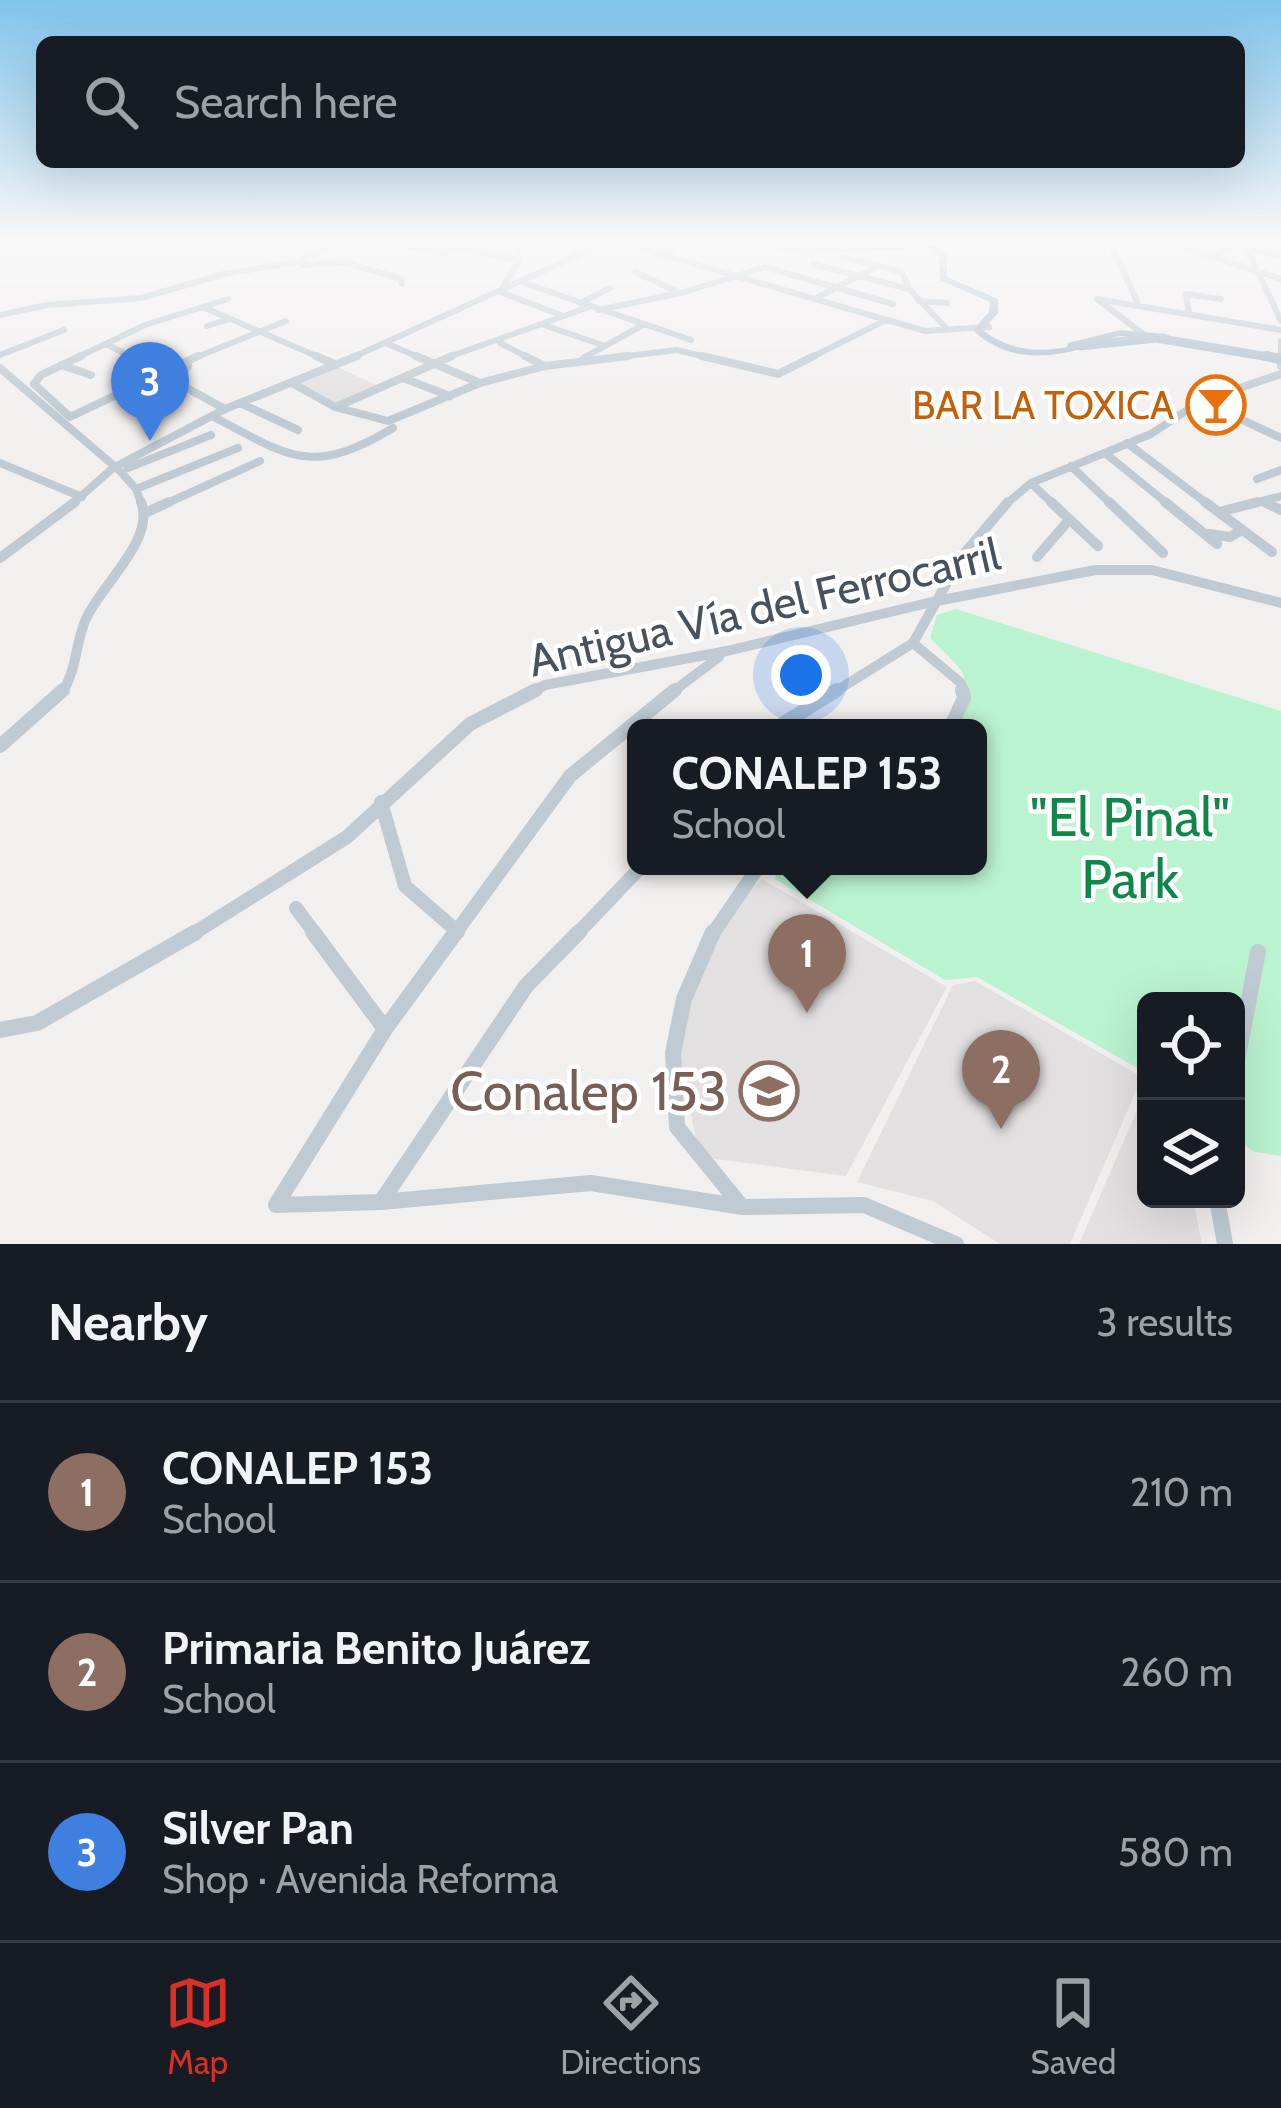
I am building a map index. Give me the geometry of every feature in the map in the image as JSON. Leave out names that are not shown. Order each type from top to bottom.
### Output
[{"type":"main road","points":[[995,302],[984,337],[1020,351],[1144,335],[1280,362]]},
{"type":"main road","points":[[1071,348],[1120,333],[1142,333],[1280,362]]},
{"type":"street","points":[[0,315],[68,302]]},
{"type":"street","points":[[218,302],[145,325],[33,380],[70,416],[286,321]]},
{"type":"street","points":[[0,558],[116,470],[224,409],[388,344],[478,302]]},
{"type":"street","points":[[526,302],[563,316]]},
{"type":"street","points":[[576,302],[692,340],[676,350]]},
{"type":"street","points":[[589,307],[594,302]]},
{"type":"street","points":[[335,407],[433,363],[589,307],[622,302]]},
{"type":"street","points":[[829,302],[925,331],[984,327]]},
{"type":"street","points":[[887,302],[893,304]]},
{"type":"street","points":[[921,302],[947,330]]},
{"type":"street","points":[[934,302],[947,303]]},
{"type":"street","points":[[1101,302],[1142,333]]},
{"type":"street","points":[[1115,302],[1281,330]]},
{"type":"street","points":[[1137,302],[1139,306]]},
{"type":"street","points":[[1188,302],[1190,314]]},
{"type":"street","points":[[203,307],[338,365]]},
{"type":"street","points":[[1280,307],[1281,321]]},
{"type":"street","points":[[207,326],[230,319]]},
{"type":"street","points":[[212,416],[296,459],[319,463],[348,453],[450,395],[545,366],[676,350],[778,374],[886,320]]},
{"type":"street","points":[[544,325],[605,346]]},
{"type":"street","points":[[575,363],[643,325]]},
{"type":"street","points":[[0,355],[64,330]]},
{"type":"street","points":[[791,719],[913,643],[932,602],[964,554],[1014,495],[1031,483],[1151,434],[1202,401],[1280,362],[1281,341]]},
{"type":"street","points":[[499,342],[545,366]]},
{"type":"street","points":[[106,344],[140,361],[183,363],[188,366],[176,382],[224,409]]},
{"type":"street","points":[[388,344],[480,383]]},
{"type":"street","points":[[61,365],[91,375]]},
{"type":"street","points":[[0,368],[136,489],[146,513],[138,536],[85,621],[75,672],[44,713],[0,746]]},
{"type":"street","points":[[396,378],[410,378],[450,395]]},
{"type":"street","points":[[292,383],[335,407],[394,428]]},
{"type":"street","points":[[0,391],[16,386]]},
{"type":"street","points":[[36,404],[52,399]]},
{"type":"street","points":[[1202,401],[1281,438]]},
{"type":"street","points":[[240,403],[298,430]]},
{"type":"street","points":[[116,470],[212,435]]},
{"type":"street","points":[[1127,443],[1272,552]]},
{"type":"street","points":[[160,444],[172,451]]},
{"type":"street","points":[[136,489],[238,448]]},
{"type":"street","points":[[1105,453],[1217,544]]},
{"type":"street","points":[[3,457],[82,497]]},
{"type":"street","points":[[146,513],[260,461]]},
{"type":"street","points":[[1071,466],[1163,553]]},
{"type":"street","points":[[1257,479],[1281,470]]},
{"type":"street","points":[[1031,483],[1098,546]]},
{"type":"street","points":[[1219,512],[1281,496]]},
{"type":"street","points":[[1264,502],[1281,510]]},
{"type":"street","points":[[1036,557],[1070,520]]},
{"type":"street","points":[[1205,534],[1230,537],[1242,530]]},
{"type":"street","name":"Antigua Vía del Ferrocarril","points":[[0,1030],[37,1023],[141,966],[347,837],[470,724],[545,685],[727,651],[932,602],[1095,571],[1152,569],[1281,603]]},
{"type":"street","points":[[913,643],[962,683],[964,698],[954,719]]},
{"type":"street","points":[[637,719],[727,651]]},
{"type":"street","points":[[627,727],[570,776],[386,1029],[276,1205],[381,1202],[591,1184],[742,1207],[864,1205],[956,1244]]},
{"type":"street","points":[[381,802],[405,886],[458,932]]},
{"type":"street","points":[[381,1202],[526,986],[633,875]]},
{"type":"street","points":[[742,1207],[677,1127],[673,1053],[684,998],[718,920],[752,875]]},
{"type":"street","points":[[296,908],[386,1029]]},
{"type":"street","points":[[1245,1019],[1258,952]]},
{"type":"street","points":[[1218,1208],[1225,1244]]},
{"type":"shaded area","points":[[335,366],[376,385],[336,403],[295,382]]},
{"type":"shaded area","name":"Conalep 153","points":[[762,879],[947,987],[846,1176],[700,1157],[674,1037],[719,918]]},
{"type":"shaded area","points":[[975,981],[1137,1074],[1137,1089],[1070,1244],[1000,1244],[933,1201],[857,1182],[953,985]]},
{"type":"shaded area","points":[[1137,1111],[1137,1208],[1195,1208],[1202,1244],[1079,1244]]},
{"type":"green space","name":"\"El Pinal\" Park","points":[[956,609],[1281,711],[1281,1156],[1245,1146],[1245,992],[1137,992],[1137,1068],[977,977],[945,980],[775,879],[776,875],[987,875],[987,719],[959,719],[964,677],[930,638],[937,615]]},
{"type":"place","name":"BAR LA TOXICA","points":[[1216,405]]},
{"type":"place","name":"Silver Pan","points":[[150,441]]},
{"type":"place","name":"CONALEP 153","points":[[807,1013]]},
{"type":"place","name":"Conalep 153","points":[[769,1091]]},
{"type":"place","name":"Primaria Benito Juárez","points":[[1001,1129]]}]
